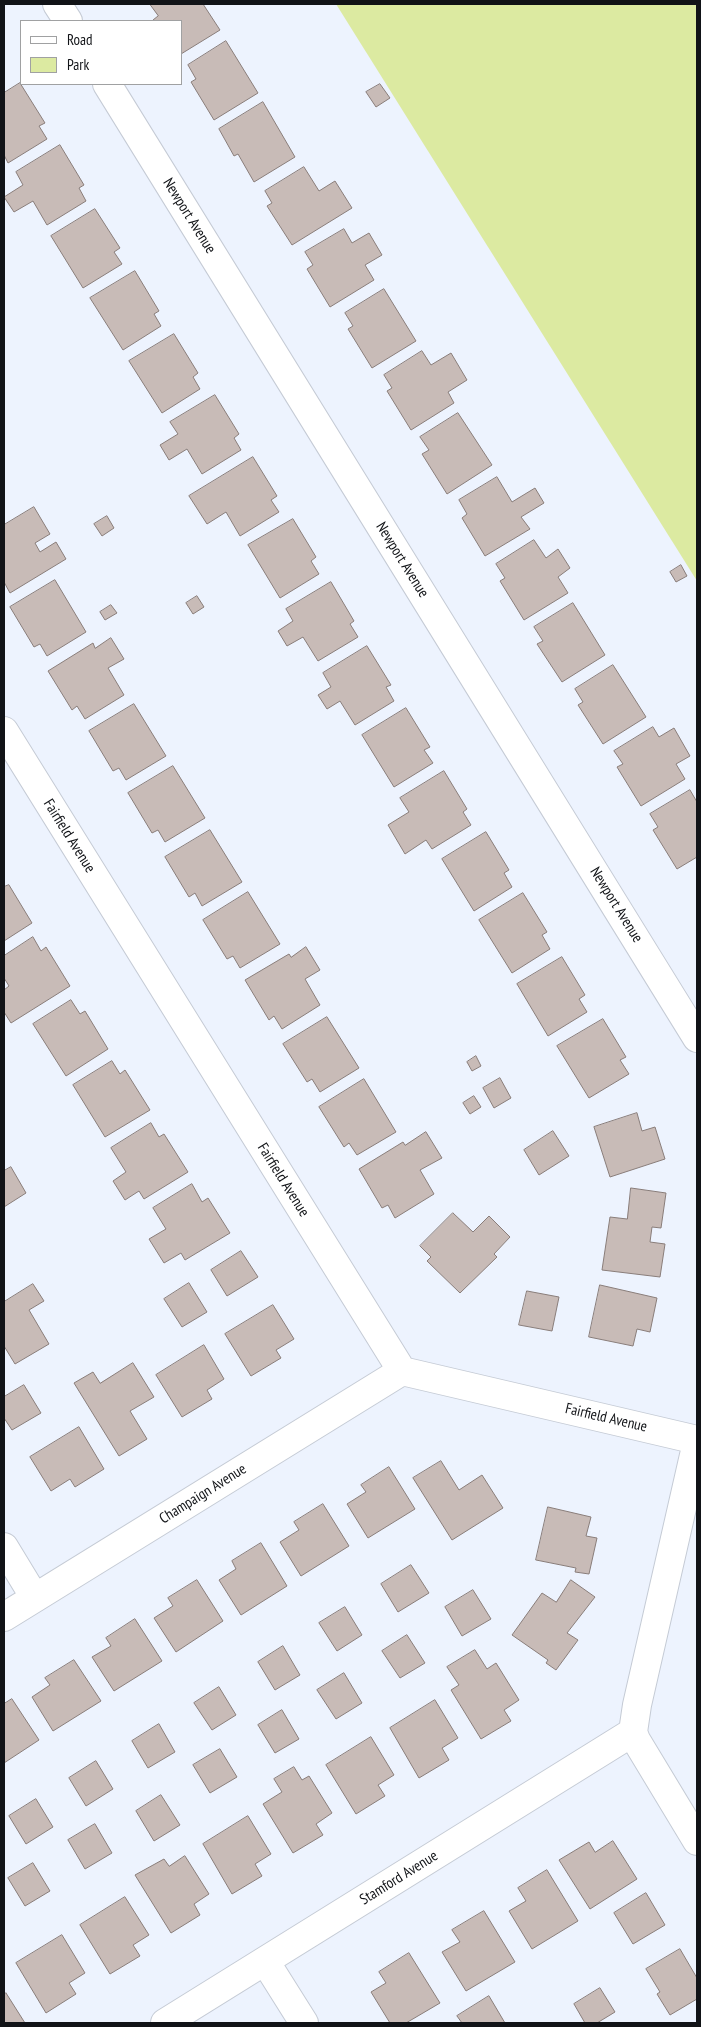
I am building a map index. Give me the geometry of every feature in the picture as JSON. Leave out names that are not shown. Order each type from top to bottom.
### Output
[{"type":"street","points":[[57,4],[67,20]]},
{"type":"street","name":"Newport Avenue","points":[[108,85],[697,1038]]},
{"type":"street","name":"Fairfield Avenue","points":[[4,731],[402,1371],[697,1441],[637,1705],[633,1732]]},
{"type":"street","name":"Champaign Avenue","points":[[4,1618],[402,1371]]},
{"type":"street","points":[[4,1547],[35,1598]]},
{"type":"street","points":[[633,1732],[640,1749],[697,1841]]},
{"type":"street","name":"Stamford Avenue","points":[[165,2023],[633,1732]]},
{"type":"street","points":[[265,1961],[304,2023]]},
{"type":"green space","points":[[336,4],[697,4],[697,581]]},
{"type":"building","points":[[150,4],[203,4],[220,30],[182,53],[182,20],[153,20],[158,16]]},
{"type":"building","points":[[226,41],[258,93],[214,120],[191,82],[196,79],[188,65]]},
{"type":"building","points":[[20,83],[45,123],[39,126],[47,139],[8,163],[4,155],[4,93]]},
{"type":"building","points":[[380,84],[390,98],[376,107],[366,92]]},
{"type":"building","points":[[263,102],[295,157],[254,182],[238,154],[234,156],[219,129]]},
{"type":"building","points":[[60,145],[84,185],[79,188],[86,201],[47,225],[33,201],[14,212],[4,197],[23,185],[16,172]]},
{"type":"building","points":[[304,167],[319,191],[335,181],[352,208],[292,245],[267,206],[272,203],[265,191]]},
{"type":"building","points":[[95,209],[120,248],[114,252],[122,264],[83,288],[51,236]]},
{"type":"building","points":[[344,229],[352,243],[369,233],[382,255],[365,265],[374,280],[330,307],[307,269],[313,265],[305,252]]},
{"type":"building","points":[[135,271],[159,311],[154,314],[161,326],[123,350],[90,298]]},
{"type":"building","points":[[384,289],[416,341],[372,368],[348,329],[353,326],[345,313]]},
{"type":"building","points":[[174,334],[198,373],[193,377],[200,389],[162,413],[129,361]]},
{"type":"building","points":[[422,351],[431,365],[451,353],[467,380],[448,392],[454,403],[411,430],[387,391],[392,388],[384,375]]},
{"type":"building","points":[[215,395],[239,434],[234,438],[241,450],[202,474],[187,449],[169,460],[160,445],[178,434],[170,422]]},
{"type":"building","points":[[458,413],[492,465],[447,494],[422,454],[429,450],[420,437]]},
{"type":"building","points":[[253,457],[277,496],[271,500],[279,512],[240,536],[226,512],[207,524],[189,496]]},
{"type":"building","points":[[497,477],[512,502],[535,488],[544,503],[521,517],[530,529],[485,556],[462,518],[467,514],[459,500]]},
{"type":"building","points":[[34,507],[50,534],[35,543],[40,552],[56,542],[66,559],[10,593],[4,582],[4,525]]},
{"type":"building","points":[[107,516],[114,528],[102,536],[94,524]]},
{"type":"building","points":[[293,519],[316,557],[311,561],[319,574],[280,598],[248,545]]},
{"type":"building","points":[[534,540],[546,558],[558,549],[570,568],[558,577],[568,593],[524,620],[500,581],[505,578],[496,564]]},
{"type":"building","points":[[681,565],[687,576],[676,582],[670,572]]},
{"type":"building","points":[[55,580],[86,632],[47,656],[40,644],[34,647],[10,607]]},
{"type":"building","points":[[331,582],[354,621],[350,624],[358,637],[318,661],[303,637],[287,646],[278,631],[293,621],[286,609]]},
{"type":"building","points":[[197,596],[204,607],[193,614],[186,603]]},
{"type":"building","points":[[573,603],[605,655],[562,682],[537,644],[543,641],[534,627]]},
{"type":"building","points":[[111,605],[117,613],[105,620],[100,612]]},
{"type":"building","points":[[111,638],[124,659],[108,668],[124,695],[85,719],[77,706],[72,710],[48,671],[93,643],[95,648]]},
{"type":"building","points":[[367,646],[391,685],[386,687],[394,701],[355,725],[340,701],[327,709],[318,695],[331,687],[323,673]]},
{"type":"building","points":[[613,665],[646,717],[603,744],[578,705],[583,702],[575,689]]},
{"type":"building","points":[[134,704],[166,756],[126,780],[119,768],[113,771],[89,731]]},
{"type":"building","points":[[406,708],[430,747],[424,750],[433,763],[394,787],[362,735]]},
{"type":"building","points":[[653,727],[659,737],[674,728],[690,756],[676,764],[685,779],[641,806],[617,767],[623,764],[614,751]]},
{"type":"building","points":[[173,766],[205,818],[165,842],[158,830],[152,833],[128,793]]},
{"type":"building","points":[[444,771],[467,809],[463,812],[471,825],[432,849],[426,840],[405,854],[388,825],[409,812],[400,798]]},
{"type":"building","points":[[690,790],[697,802],[697,857],[677,869],[653,830],[658,827],[650,814]]},
{"type":"building","points":[[210,830],[242,882],[202,906],[195,893],[189,897],[165,857]]},
{"type":"building","points":[[486,832],[509,870],[504,873],[512,887],[474,911],[442,859]]},
{"type":"building","points":[[9,885],[32,923],[4,941],[4,887]]},
{"type":"building","points":[[248,892],[280,944],[240,968],[233,956],[227,959],[203,920]]},
{"type":"building","points":[[523,893],[547,932],[542,935],[550,949],[512,973],[479,920]]},
{"type":"building","points":[[33,937],[41,951],[46,947],[70,986],[11,1023],[4,1012],[4,990],[9,986],[4,978],[4,956]]},
{"type":"building","points":[[306,947],[320,970],[305,979],[320,1005],[282,1029],[274,1016],[269,1020],[245,980],[289,954],[291,957]]},
{"type":"building","points":[[562,957],[585,995],[579,999],[587,1012],[548,1036],[517,984]]},
{"type":"building","points":[[71,1000],[80,1014],[85,1011],[108,1049],[66,1076],[33,1024]]},
{"type":"building","points":[[327,1017],[359,1068],[320,1092],[312,1079],[307,1082],[283,1044]]},
{"type":"building","points":[[603,1019],[626,1057],[620,1060],[629,1074],[589,1098],[557,1046]]},
{"type":"building","points":[[476,1056],[481,1066],[472,1071],[467,1062]]},
{"type":"building","points":[[112,1061],[120,1074],[125,1070],[150,1110],[105,1137],[73,1085]]},
{"type":"building","points":[[500,1078],[511,1098],[494,1108],[483,1088]]},
{"type":"building","points":[[364,1079],[396,1132],[357,1155],[349,1143],[344,1147],[319,1107]]},
{"type":"building","points":[[474,1096],[481,1107],[470,1114],[463,1103]]},
{"type":"building","points":[[637,1113],[642,1131],[655,1127],[665,1159],[610,1177],[594,1127]]},
{"type":"building","points":[[151,1123],[159,1137],[164,1134],[188,1172],[144,1199],[139,1191],[125,1200],[113,1181],[126,1172],[111,1148]]},
{"type":"building","points":[[553,1131],[569,1156],[539,1175],[524,1150]]},
{"type":"building","points":[[426,1132],[442,1158],[420,1170],[434,1194],[395,1218],[388,1205],[382,1208],[359,1169],[403,1142],[405,1145]]},
{"type":"building","points":[[11,1167],[26,1193],[4,1207],[4,1171]]},
{"type":"building","points":[[192,1184],[202,1202],[208,1198],[230,1233],[185,1260],[181,1253],[164,1263],[149,1239],[166,1229],[153,1208]]},
{"type":"building","points":[[631,1188],[666,1193],[661,1228],[652,1227],[650,1242],[665,1244],[660,1277],[602,1270],[610,1217],[627,1219]]},
{"type":"building","points":[[453,1213],[473,1232],[489,1216],[510,1237],[494,1254],[497,1257],[460,1293],[427,1261],[431,1257],[420,1246]]},
{"type":"building","points":[[241,1251],[258,1277],[227,1296],[211,1270]]},
{"type":"building","points":[[189,1283],[207,1312],[182,1327],[164,1299]]},
{"type":"building","points":[[33,1284],[44,1301],[29,1310],[49,1344],[15,1364],[4,1346],[4,1302]]},
{"type":"building","points":[[600,1285],[657,1298],[650,1332],[637,1329],[633,1346],[589,1337]]},
{"type":"building","points":[[527,1291],[559,1297],[552,1331],[519,1325]]},
{"type":"building","points":[[273,1305],[294,1339],[276,1350],[281,1358],[251,1376],[225,1334]]},
{"type":"building","points":[[204,1345],[224,1379],[207,1390],[212,1399],[182,1417],[156,1375]]},
{"type":"building","points":[[133,1363],[154,1397],[130,1411],[147,1439],[119,1456],[74,1383],[93,1372],[100,1383]]},
{"type":"building","points":[[24,1385],[41,1413],[12,1430],[4,1418],[4,1397]]},
{"type":"building","points":[[79,1427],[104,1469],[75,1487],[70,1479],[51,1491],[30,1457]]},
{"type":"building","points":[[441,1461],[459,1490],[482,1475],[503,1508],[452,1540],[413,1478]]},
{"type":"building","points":[[389,1467],[415,1509],[368,1538],[347,1504],[366,1492],[361,1485]]},
{"type":"building","points":[[323,1504],[349,1546],[301,1576],[280,1542],[299,1530],[294,1522]]},
{"type":"building","points":[[548,1507],[591,1517],[586,1536],[597,1538],[589,1574],[575,1572],[576,1568],[536,1560]]},
{"type":"building","points":[[261,1543],[287,1586],[241,1615],[219,1580],[236,1569],[232,1561]]},
{"type":"building","points":[[411,1565],[429,1593],[398,1612],[381,1584]]},
{"type":"building","points":[[197,1580],[223,1621],[176,1652],[154,1618],[173,1606],[168,1598]]},
{"type":"building","points":[[571,1580],[595,1597],[567,1633],[578,1640],[556,1670],[546,1663],[548,1660],[512,1635],[542,1593],[556,1602]]},
{"type":"building","points":[[473,1590],[491,1619],[462,1636],[445,1607]]},
{"type":"building","points":[[345,1607],[362,1635],[337,1651],[319,1623]]},
{"type":"building","points":[[135,1619],[162,1661],[114,1691],[92,1657],[111,1646],[106,1638]]},
{"type":"building","points":[[407,1635],[425,1663],[400,1678],[382,1651]]},
{"type":"building","points":[[283,1646],[300,1675],[275,1690],[258,1662]]},
{"type":"building","points":[[475,1650],[487,1669],[496,1663],[519,1700],[504,1710],[511,1721],[481,1739],[451,1690],[459,1685],[447,1667]]},
{"type":"building","points":[[74,1660],[101,1701],[53,1731],[32,1697],[50,1685],[45,1678]]},
{"type":"building","points":[[344,1673],[362,1703],[336,1719],[317,1690]]},
{"type":"building","points":[[219,1687],[236,1715],[212,1730],[194,1703]]},
{"type":"building","points":[[12,1699],[39,1740],[4,1763],[4,1704]]},
{"type":"building","points":[[435,1700],[458,1738],[442,1748],[449,1760],[419,1778],[390,1728]]},
{"type":"building","points":[[282,1710],[299,1739],[275,1753],[258,1725]]},
{"type":"building","points":[[159,1724],[175,1752],[148,1768],[132,1741]]},
{"type":"building","points":[[371,1737],[394,1775],[378,1785],[385,1796],[356,1814],[326,1765]]},
{"type":"building","points":[[220,1749],[237,1777],[210,1793],[193,1765]]},
{"type":"building","points":[[96,1761],[113,1789],[86,1806],[69,1778]]},
{"type":"building","points":[[294,1767],[302,1780],[309,1776],[332,1813],[316,1824],[323,1835],[293,1853],[263,1804],[282,1792],[274,1779]]},
{"type":"building","points":[[161,1795],[180,1825],[154,1841],[136,1811]]},
{"type":"building","points":[[36,1799],[53,1827],[26,1844],[9,1816]]},
{"type":"building","points":[[248,1816],[271,1854],[255,1864],[262,1876],[232,1894],[203,1844]]},
{"type":"building","points":[[95,1824],[112,1853],[85,1869],[68,1840]]},
{"type":"building","points":[[613,1841],[637,1879],[590,1909],[559,1860],[589,1842],[595,1852]]},
{"type":"building","points":[[185,1856],[209,1894],[194,1904],[200,1915],[171,1933],[135,1875],[164,1859],[169,1866]]},
{"type":"building","points":[[33,1863],[50,1891],[25,1906],[8,1878]]},
{"type":"building","points":[[547,1870],[578,1921],[532,1949],[509,1911],[526,1901],[518,1888]]},
{"type":"building","points":[[646,1893],[665,1925],[633,1944],[614,1913]]},
{"type":"building","points":[[125,1897],[149,1935],[133,1945],[140,1956],[110,1974],[80,1925]]},
{"type":"building","points":[[484,1911],[515,1962],[466,1991],[442,1952],[460,1942],[452,1930]]},
{"type":"building","points":[[62,1935],[85,1973],[69,1983],[76,1994],[46,2013],[16,1963]]},
{"type":"building","points":[[680,1949],[697,1978],[697,1999],[670,2015],[657,1994],[660,1992],[646,1969]]},
{"type":"building","points":[[409,1953],[440,2003],[406,2023],[390,2023],[371,1992],[386,1983],[379,1972]]},
{"type":"building","points":[[600,1988],[615,2012],[597,2023],[585,2023],[574,2004]]},
{"type":"building","points":[[6,1993],[25,2023],[4,2023],[4,1995]]},
{"type":"building","points":[[489,1996],[505,2023],[462,2023],[457,2016]]}]
